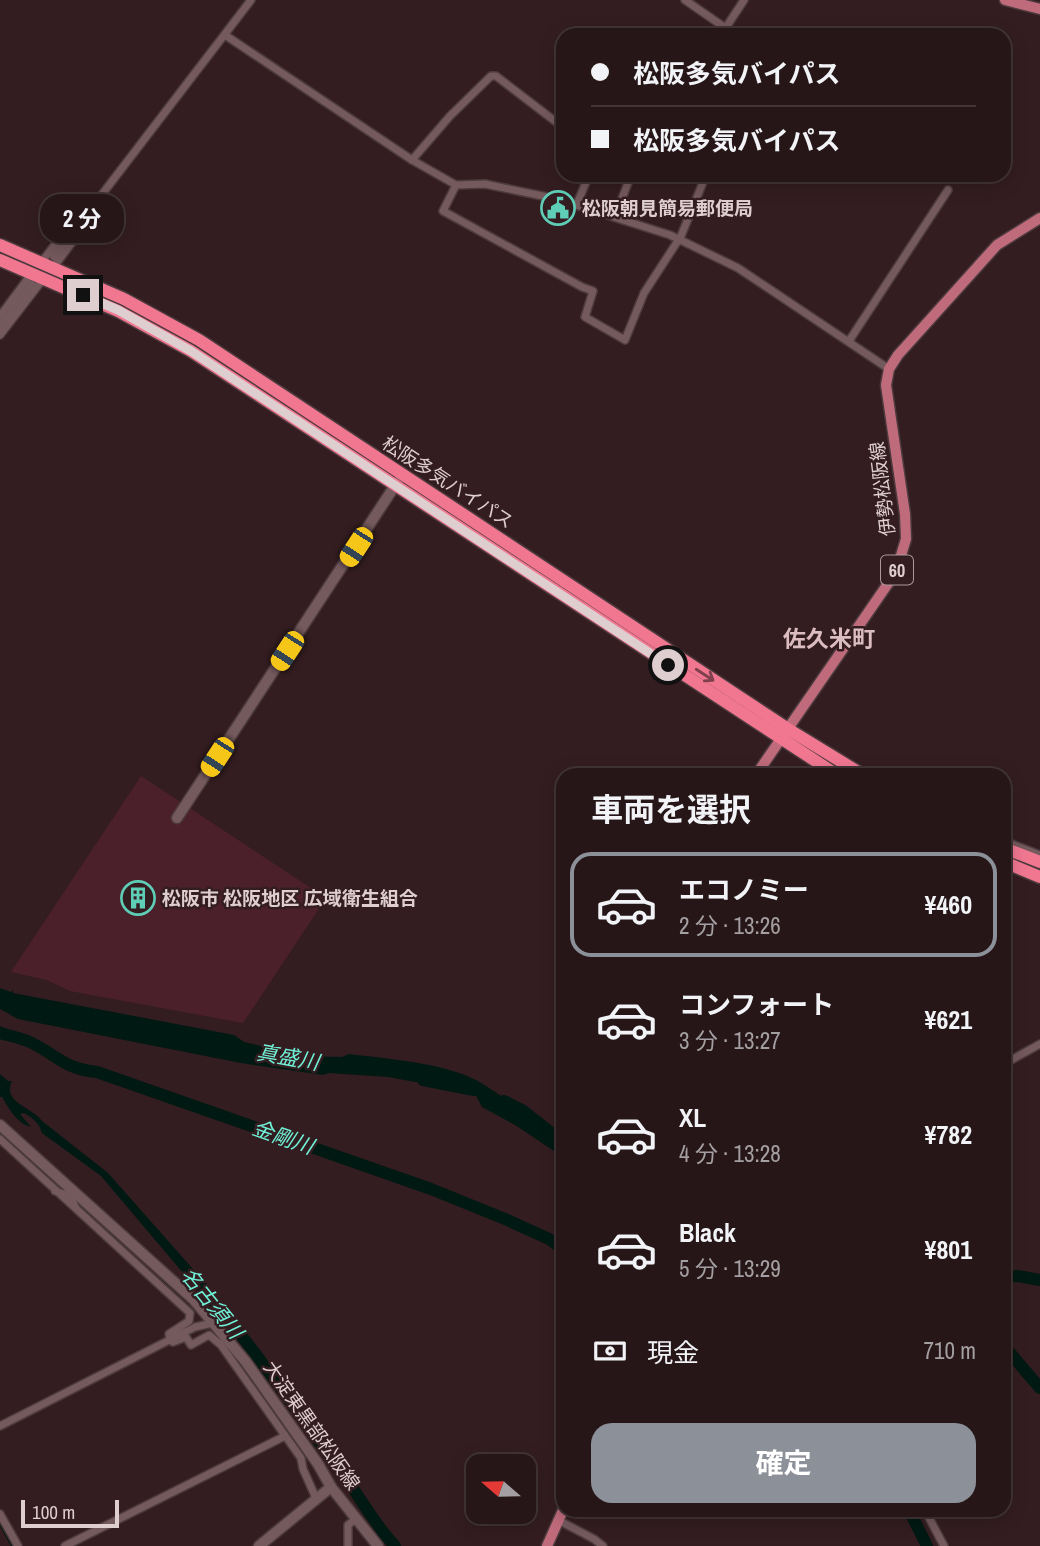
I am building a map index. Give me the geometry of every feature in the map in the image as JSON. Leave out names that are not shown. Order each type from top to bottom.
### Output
[{"type":"highway","name":"松阪多気バイパス","points":[[0,245],[49,262],[200,340],[398,480]]},
{"type":"highway","name":"松阪多気バイパス","points":[[3,264],[118,310],[191,351],[398,480],[785,734],[828,768]]},
{"type":"highway","name":"松阪多気バイパス","points":[[785,734],[850,768]]},
{"type":"highway","points":[[1011,851],[1040,862]]},
{"type":"highway","points":[[1011,865],[1040,877]]},
{"type":"main road","points":[[1005,0],[1040,9]]},
{"type":"main road","points":[[889,369],[898,355],[998,245],[1040,218]]},
{"type":"main road","name":"伊勢松阪線","points":[[761,768],[891,580],[902,557],[906,539],[905,514],[886,385],[889,369]]},
{"type":"main road","points":[[177,818],[331,589],[398,480]]},
{"type":"main road","name":"大淀東黒部松阪線","points":[[0,1125],[72,1194],[194,1300],[272,1398],[331,1487],[378,1546]]},
{"type":"main road","points":[[259,1546],[331,1487]]},
{"type":"main road","points":[[547,1546],[560,1517]]},
{"type":"street","points":[[49,262],[94,213],[94,202],[251,0]]},
{"type":"street","points":[[685,0],[719,28]]},
{"type":"street","points":[[725,28],[744,0]]},
{"type":"street","points":[[225,35],[412,160],[456,185],[485,184],[577,204],[677,239],[738,268],[889,369]]},
{"type":"street","points":[[412,160],[450,116],[491,76],[496,76],[556,122]]},
{"type":"street","points":[[577,204],[586,182]]},
{"type":"street","points":[[615,217],[628,182]]},
{"type":"street","points":[[456,185],[443,211],[593,291],[585,317],[625,340],[644,293],[681,236],[703,182]]},
{"type":"street","points":[[849,341],[948,190]]},
{"type":"street","points":[[49,262],[88,201],[94,202]]},
{"type":"street","points":[[0,316],[36,279]]},
{"type":"street","points":[[0,326],[36,279]]},
{"type":"street","points":[[0,335],[36,279]]},
{"type":"street","points":[[1011,844],[1040,855]]},
{"type":"street","points":[[1011,1060],[1040,1044]]},
{"type":"street","points":[[0,1139],[190,1313],[189,1321],[169,1334],[170,1340]]},
{"type":"street","points":[[54,1191],[72,1194],[76,1210]]},
{"type":"street","points":[[0,1426],[195,1326],[214,1324]]},
{"type":"street","points":[[170,1340],[173,1342],[186,1337],[191,1345],[209,1335],[234,1364],[301,1458],[316,1498]]},
{"type":"street","points":[[65,1546],[285,1436]]},
{"type":"street","points":[[0,1514],[18,1546]]},
{"type":"street","points":[[929,1517],[944,1546]]},
{"type":"street","points":[[348,1546],[348,1525],[357,1518]]},
{"type":"street","points":[[558,1520],[603,1546]]},
{"type":"shaded area","points":[[141,776],[326,898],[243,1023],[70,991],[47,980],[11,972]]},
{"type":"water","points":[[0,988],[11,992],[13,990],[13,993],[234,1035],[244,1042],[291,1053],[298,1047],[297,1053],[300,1056],[342,1057],[349,1054],[418,1063],[454,1071],[483,1084],[556,1135],[556,1152],[482,1107],[474,1092],[447,1082],[415,1082],[388,1077],[329,1073],[323,1075],[241,1063],[18,1019],[0,1009]]},
{"type":"water","points":[[0,1026],[32,1040],[29,1044],[0,1038]]},
{"type":"water","points":[[0,1074],[12,1081],[10,1089],[15,1100],[108,1173],[208,1286],[200,1293],[101,1176],[42,1133],[30,1117],[24,1113],[20,1114],[31,1127],[18,1119],[0,1097]]},
{"type":"waterway","name":"金剛川","points":[[0,1033],[32,1043],[77,1068],[97,1072],[431,1189],[505,1219],[556,1244]]},
{"type":"waterway","name":"真盛川","points":[[423,1080],[474,1090]]},
{"type":"waterway","name":"真盛川","points":[[504,1101],[522,1110],[556,1137]]},
{"type":"waterway","name":"真盛川","points":[[1011,1276],[1040,1280]]},
{"type":"waterway","name":"名古須川","points":[[193,1278],[254,1351],[395,1546]]},
{"type":"waterway","points":[[1011,1354],[1040,1388]]},
{"type":"waterway","name":"金剛川","points":[[912,1517],[927,1546]]},
{"type":"waterway","points":[[0,1524],[12,1546]]},
{"type":"place","name":"松阪朝見簡易郵便局","points":[[558,208]]},
{"type":"place","name":"松阪市 松阪地区 広域衛生組合","points":[[138,898]]},
{"type":"district","name":"佐久米町","points":[[829,638]]},
{"type":"route","points":[[83,295],[118,310],[191,351],[668,665]]}]
